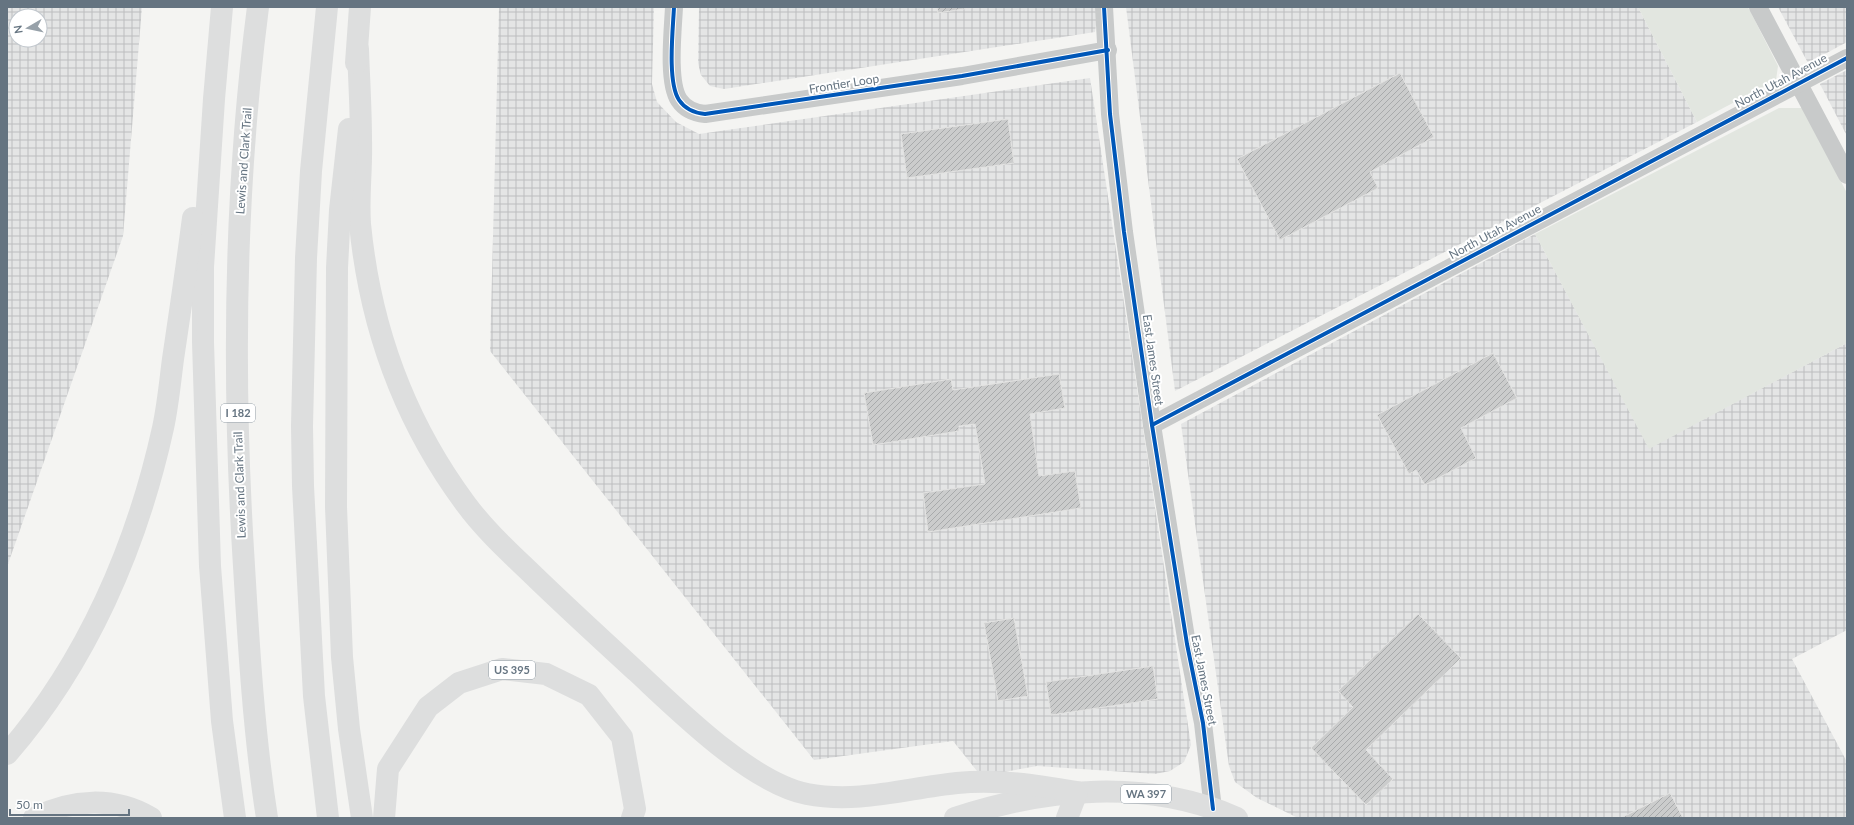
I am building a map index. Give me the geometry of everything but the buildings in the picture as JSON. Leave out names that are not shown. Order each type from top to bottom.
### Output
[{"type":"main road","points":[[222,7],[214,99],[204,267],[203,342],[207,518],[222,721],[235,818]]},
{"type":"main road","name":"Lewis and Clark Trail","points":[[258,7],[241,174],[237,268],[237,395],[238,468],[247,629],[260,774],[267,818]]},
{"type":"main road","points":[[327,7],[317,97],[306,258],[302,433],[303,486],[314,696],[328,818]]},
{"type":"main road","points":[[360,7],[358,49],[340,210],[337,268],[335,440],[336,515],[342,657],[349,729],[362,818]]},
{"type":"main road","points":[[358,49],[362,138],[360,221],[373,312],[398,386],[424,440],[467,505],[495,538],[575,616],[664,697],[720,745],[756,772],[782,786],[807,794],[874,796],[955,783],[989,781],[1020,783],[1077,792],[1067,818]]},
{"type":"main road","points":[[7,754],[26,732],[57,689],[85,642],[125,557],[147,496],[164,426],[197,194],[214,99]]},
{"type":"main road","name":"US 395","points":[[384,818],[388,769],[428,707],[459,684],[502,669],[546,674],[589,695],[622,737],[634,809],[632,818]]},
{"type":"main road","name":"WA 397","points":[[956,818],[1020,800],[1054,794],[1077,792],[1120,792],[1149,795],[1197,804],[1236,818]]},
{"type":"main road","points":[[34,818],[64,806],[96,802],[132,809],[152,818]]},
{"type":"street","name":"Frontier Loop","points":[[674,7],[673,64],[675,90],[679,99],[688,109],[696,113],[705,114],[962,76],[1108,50]]},
{"type":"street","name":"East James Street","points":[[1104,7],[1108,50],[1110,114],[1115,157],[1152,425],[1186,644],[1203,723],[1214,809]]},
{"type":"street","points":[[1758,7],[1847,175]]},
{"type":"street","name":"North Utah Avenue","points":[[1152,425],[1847,58]]},
{"type":"shaded area","points":[[7,7],[142,7],[123,236],[7,567]]},
{"type":"shaded area","points":[[499,7],[654,7],[652,84],[657,102],[676,122],[699,134],[1090,78],[1191,745],[1184,762],[1170,771],[1155,774],[1037,766],[981,776],[953,741],[814,760],[490,351]]},
{"type":"shaded area","points":[[699,7],[1095,7],[1097,18],[1095,32],[724,89],[710,86],[701,75],[698,63]]},
{"type":"shaded area","points":[[1126,7],[1638,7],[1697,122],[1175,391]]},
{"type":"shaded area","points":[[1638,7],[1748,7],[1778,66],[1776,80],[1697,122]]},
{"type":"shaded area","points":[[1778,7],[1847,7],[1847,42],[1808,63]]},
{"type":"shaded area","points":[[1847,70],[1847,136],[1820,84]]},
{"type":"shaded area","points":[[1779,108],[1802,108],[1847,193],[1847,343],[1649,449],[1535,234]]},
{"type":"shaded area","points":[[1535,234],[1649,448],[1847,343],[1847,630],[1792,659],[1847,762],[1847,818],[1298,818],[1257,798],[1235,782],[1229,766],[1181,424]]},
{"type":"cycle path","points":[[674,7],[672,68],[675,92],[684,106],[694,112],[705,114],[962,76],[1108,50]]},
{"type":"cycle path","points":[[1104,7],[1110,114],[1124,232],[1152,425],[1187,644],[1203,723],[1213,809]]},
{"type":"cycle path","points":[[1152,425],[1847,58]]}]
